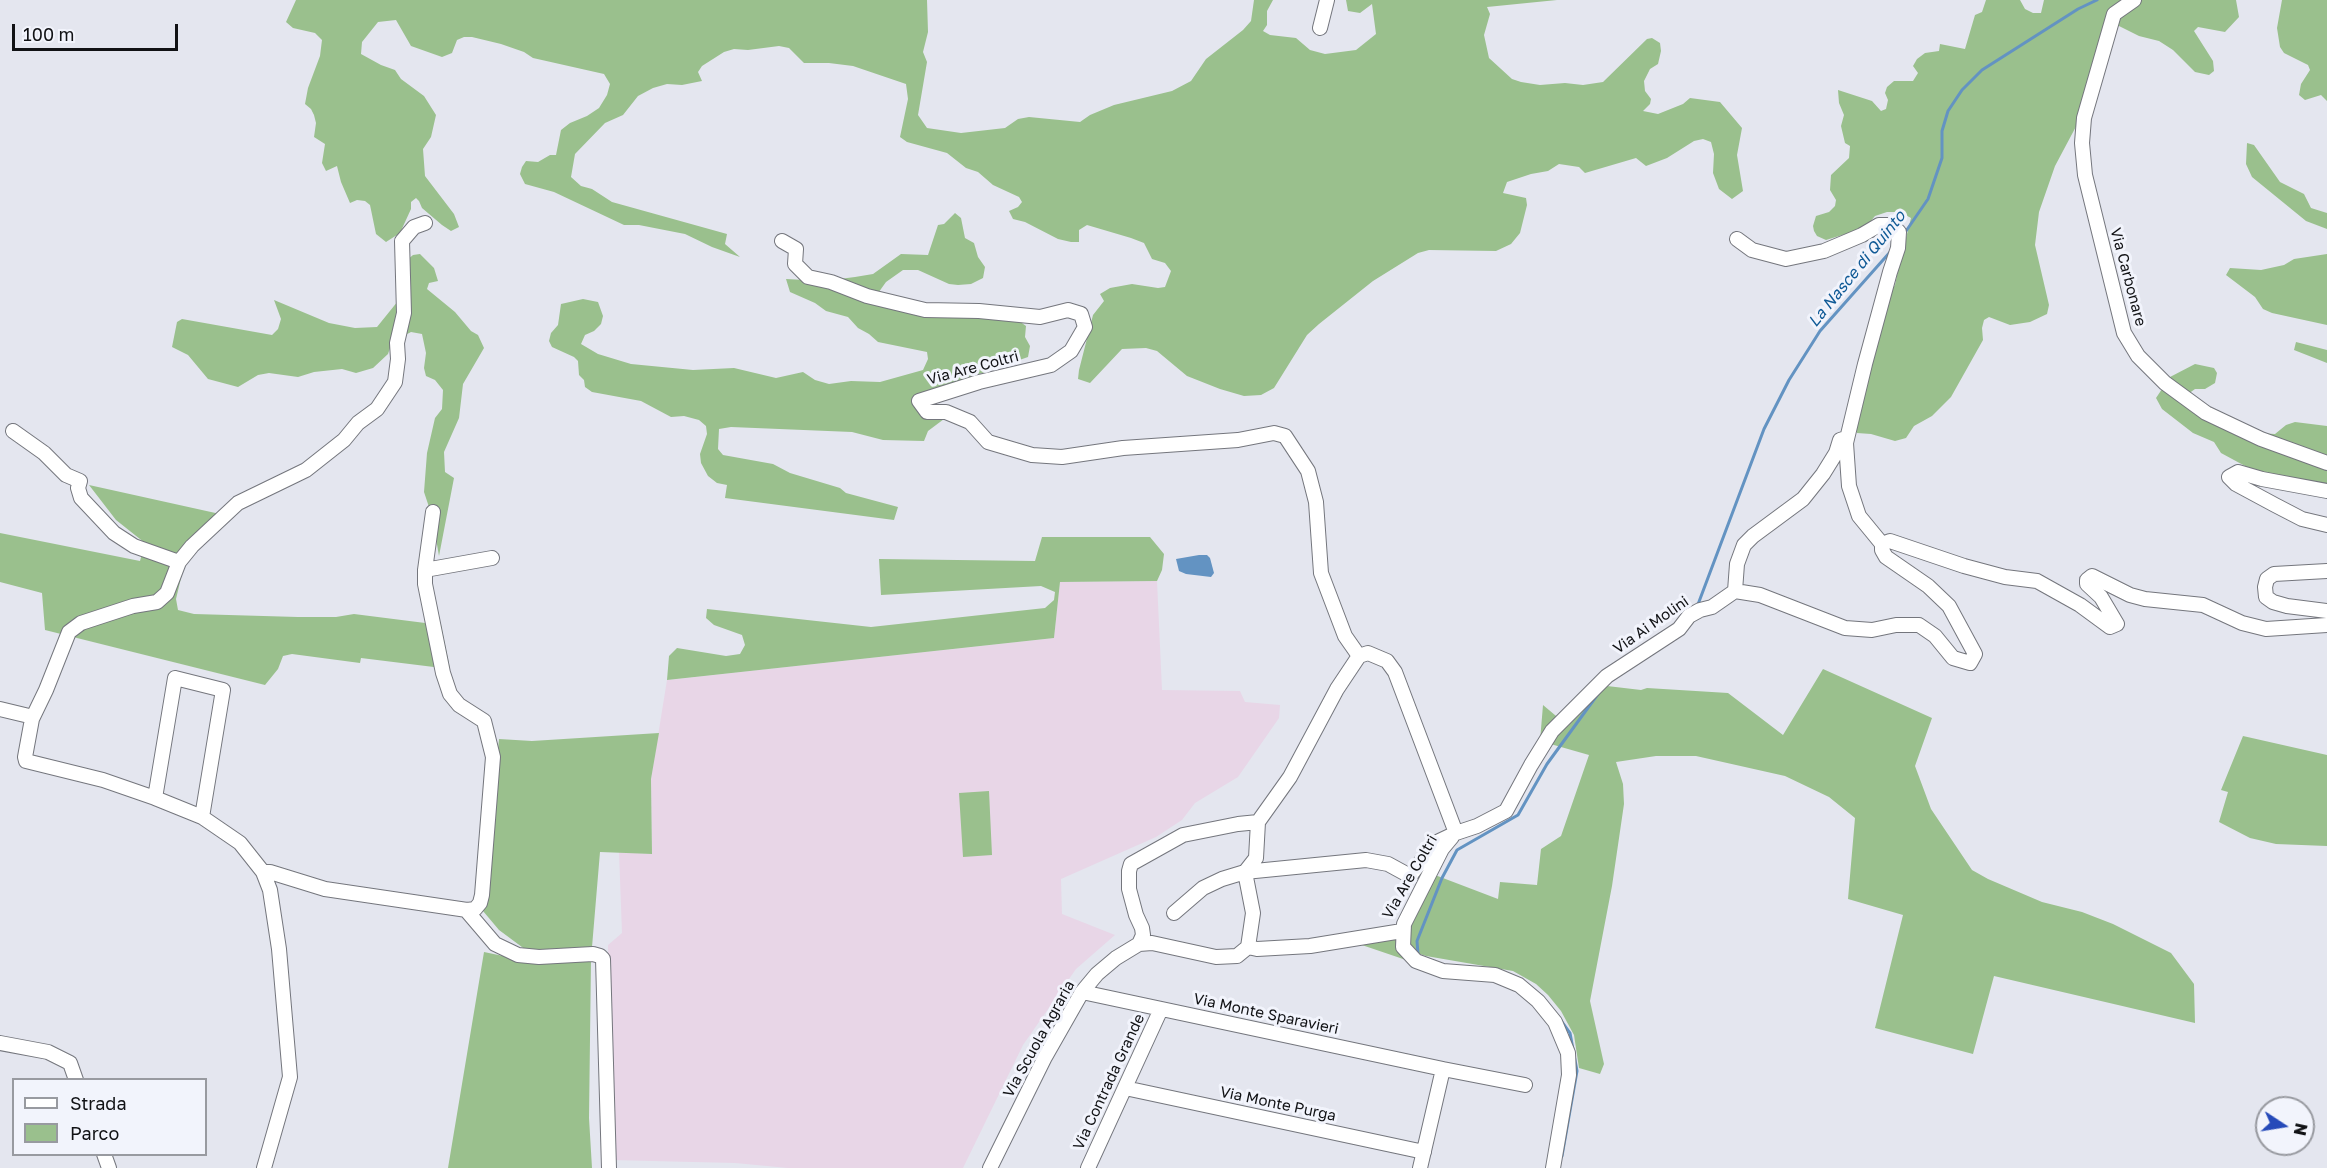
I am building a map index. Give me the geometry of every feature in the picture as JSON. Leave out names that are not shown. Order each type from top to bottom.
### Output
[{"type":"street","points":[[1320,28],[1327,0]]},
{"type":"street","name":"Via Carbonare","points":[[2134,0],[2114,15],[2084,118],[2082,142],[2085,175],[2124,333],[2138,356],[2165,383],[2206,413],[2261,439],[2327,463]]},
{"type":"street","points":[[264,1168],[290,1077],[279,950],[270,890],[263,872],[240,843],[202,817],[103,780],[27,762],[25,757],[32,719],[43,698],[69,632],[81,623],[133,606],[157,602],[166,593],[179,562],[192,546],[238,503],[306,470],[344,440],[358,423],[377,410],[395,382],[398,359],[397,343],[404,313],[402,241],[414,227],[424,223]]},
{"type":"street","points":[[1737,239],[1752,250],[1786,259],[1824,251],[1879,225],[1891,225],[1899,232],[1898,248],[1865,364],[1846,443],[1849,486],[1859,516],[1882,544],[1886,557],[1928,586],[1949,606],[1975,654],[1970,663],[1953,658],[1935,636],[1919,625],[1896,625],[1872,630],[1845,628],[1760,595],[1735,591],[1737,564],[1744,546],[1753,536],[1803,499],[1823,474],[1836,453],[1840,440],[1843,439],[1846,443]]},
{"type":"street","name":"Via Are Coltri","points":[[782,242],[796,249],[795,264],[808,277],[831,282],[867,296],[926,310],[979,311],[1041,317],[1068,310],[1081,314],[1085,327],[1071,351],[1051,365],[979,382],[919,401],[927,412],[946,412],[970,422],[987,442],[1032,455],[1062,457],[1123,448],[1238,440],[1274,433],[1285,436],[1308,471],[1316,502],[1321,573],[1345,636],[1359,656],[1371,654],[1387,661],[1395,672],[1456,833],[1442,849],[1402,931],[1328,944],[1257,949],[1248,947]]},
{"type":"street","points":[[13,430],[44,453],[66,475],[80,482],[78,488],[81,498],[114,534],[134,546],[179,562]]},
{"type":"street","points":[[2327,491],[2262,479],[2238,472],[2229,477],[2236,484],[2302,519],[2327,525]]},
{"type":"street","points":[[263,872],[325,889],[466,910],[476,909],[482,896],[494,757],[484,721],[459,705],[450,694],[443,673],[430,612],[425,570],[433,512]]},
{"type":"street","points":[[1882,544],[1890,542],[2005,577],[2037,581],[2080,605],[2110,627],[2117,624],[2101,597],[2087,584],[2087,580],[2092,576],[2130,595],[2145,599],[2203,605],[2242,623],[2266,629],[2327,625]]},
{"type":"street","points":[[425,570],[492,558]]},
{"type":"street","points":[[2327,571],[2274,574],[2267,579],[2265,587],[2266,597],[2273,602],[2327,611]]},
{"type":"street","name":"Via Ai Molini","points":[[1245,872],[1366,860],[1388,864],[1410,876],[1435,843],[1506,811],[1552,731],[1607,676],[1679,629],[1689,616],[1712,607],[1735,591]]},
{"type":"street","points":[[1174,913],[1203,888],[1245,872],[1256,858],[1258,822],[1290,777],[1337,689],[1359,656]]},
{"type":"street","points":[[155,798],[176,678],[223,690],[202,817]]},
{"type":"street","points":[[0,709],[30,716],[32,719]]},
{"type":"street","points":[[1245,872],[1253,913],[1248,947],[1237,956],[1216,957],[1152,943],[1139,944],[1143,934],[1129,889],[1131,864],[1183,835],[1258,822]]},
{"type":"street","points":[[270,890],[293,884],[308,885]]},
{"type":"street","points":[[466,910],[495,944],[518,954],[539,957],[593,954],[603,959],[609,1168]]},
{"type":"street","points":[[1402,931],[1403,947],[1416,961],[1443,971],[1494,975],[1519,985],[1538,1001],[1555,1022],[1568,1053],[1569,1075],[1553,1168]]},
{"type":"street","name":"Via Scuola Agraria","points":[[990,1168],[1045,1057],[1082,992],[1097,974],[1116,958],[1139,944]]},
{"type":"street","name":"Via Monte Sparavieri","points":[[1082,992],[1525,1085]]},
{"type":"street","name":"Via Contrada Grande","points":[[1088,1168],[1161,1009]]},
{"type":"street","points":[[0,1043],[48,1052],[69,1064],[75,1078]]},
{"type":"street","points":[[1420,1168],[1443,1069]]},
{"type":"street","name":"Via Monte Purga","points":[[1125,1088],[1424,1152]]},
{"type":"shaded area","points":[[1157,581],[1162,690],[1240,691],[1245,702],[1280,705],[1279,718],[1238,777],[1195,803],[1182,820],[1156,837],[1061,879],[1062,914],[1115,935],[1076,969],[1023,1045],[963,1168],[788,1168],[735,1163],[610,1160],[608,945],[622,933],[619,852],[652,854],[651,779],[667,680],[1054,638],[1060,582]]},
{"type":"green space","points":[[296,0],[927,0],[928,32],[923,52],[927,62],[918,115],[927,128],[961,133],[1005,128],[1018,119],[1029,117],[1080,122],[1114,105],[1172,91],[1191,81],[1206,59],[1243,30],[1251,21],[1254,0],[1273,0],[1267,11],[1267,25],[1263,31],[1270,35],[1296,38],[1310,50],[1325,54],[1356,50],[1376,34],[1372,4],[1360,13],[1348,11],[1346,0],[1557,0],[1487,7],[1490,14],[1484,35],[1489,58],[1512,79],[1521,82],[1540,85],[1565,83],[1583,85],[1603,82],[1647,39],[1652,38],[1660,43],[1661,51],[1658,64],[1650,69],[1644,81],[1645,91],[1651,99],[1650,104],[1643,111],[1658,114],[1683,104],[1690,98],[1720,102],[1742,128],[1737,155],[1743,191],[1732,199],[1719,189],[1713,173],[1714,154],[1711,142],[1703,139],[1694,141],[1667,158],[1646,166],[1636,158],[1585,173],[1579,167],[1559,164],[1548,171],[1507,182],[1503,193],[1526,198],[1527,205],[1520,233],[1511,244],[1496,251],[1429,250],[1418,253],[1373,281],[1319,324],[1307,335],[1274,388],[1261,395],[1244,396],[1187,376],[1157,351],[1146,348],[1122,349],[1090,383],[1078,379],[1079,370],[1093,315],[1104,301],[1100,294],[1110,288],[1132,284],[1165,287],[1171,271],[1165,263],[1152,259],[1144,243],[1131,238],[1087,225],[1079,230],[1079,242],[1071,242],[1058,239],[1025,222],[1013,219],[1009,211],[1018,207],[1022,202],[1019,197],[993,185],[978,172],[966,168],[947,153],[907,142],[900,137],[908,99],[906,84],[853,66],[804,63],[789,48],[779,46],[748,50],[734,49],[724,52],[702,66],[698,72],[702,81],[682,85],[667,84],[638,96],[623,115],[605,123],[575,154],[571,177],[581,186],[592,189],[612,202],[727,234],[725,244],[740,257],[685,234],[639,225],[624,225],[554,192],[525,184],[520,174],[526,161],[538,162],[550,155],[556,155],[561,130],[599,108],[607,95],[610,84],[604,74],[533,58],[524,52],[501,44],[472,37],[457,40],[452,53],[442,57],[411,46],[396,20],[378,22],[362,42],[361,54],[395,70],[401,79],[424,96],[436,115],[431,137],[423,149],[425,176],[454,214],[459,227],[451,231],[442,225],[422,208],[416,198],[411,202],[411,209],[400,233],[386,242],[376,234],[370,205],[365,201],[357,200],[350,203],[337,166],[326,171],[322,163],[325,144],[314,137],[316,123],[314,115],[305,104],[308,88],[320,56],[322,40],[315,33],[293,28],[286,22]]},
{"type":"green space","points":[[1986,0],[2020,0],[2025,9],[2033,13],[2041,13],[2044,0],[2236,0],[2239,17],[2225,32],[2198,27],[2194,31],[2213,61],[2214,71],[2209,75],[2195,72],[2173,50],[2159,41],[2139,36],[2115,24],[2080,119],[2055,166],[2039,212],[2035,245],[2049,305],[2047,314],[2030,322],[2010,325],[1989,317],[1984,320],[1983,340],[1951,397],[1932,416],[1914,426],[1906,438],[1895,441],[1871,434],[1857,433],[1855,427],[1885,299],[1895,285],[1899,266],[1899,250],[1906,238],[1911,218],[1900,212],[1887,212],[1875,216],[1865,228],[1826,240],[1817,236],[1814,231],[1816,216],[1829,212],[1835,206],[1836,200],[1830,190],[1831,175],[1849,158],[1850,146],[1845,143],[1841,126],[1844,115],[1839,103],[1838,90],[1872,101],[1881,111],[1886,109],[1887,87],[1894,81],[1913,81],[1918,73],[1913,66],[1917,59],[1925,53],[1939,51],[1940,44],[1965,49],[1975,15],[1982,12]]},
{"type":"green space","points":[[2282,0],[2327,0],[2327,101],[2321,95],[2305,100],[2299,95],[2301,84],[2310,70],[2308,65],[2284,53],[2280,47],[2277,28]]},
{"type":"green space","points":[[2247,143],[2254,145],[2280,182],[2304,194],[2311,208],[2327,213],[2327,229],[2306,221],[2252,177],[2246,164]]},
{"type":"green space","points":[[955,213],[961,218],[965,238],[974,243],[978,257],[985,267],[983,278],[971,284],[958,285],[949,284],[918,270],[903,270],[886,282],[876,296],[1015,318],[1026,326],[1025,337],[1030,346],[1028,357],[916,396],[944,419],[928,431],[924,441],[883,440],[852,432],[731,427],[719,429],[718,449],[723,455],[773,464],[790,473],[840,488],[846,493],[898,507],[894,520],[725,498],[727,485],[717,483],[708,476],[701,463],[700,454],[707,434],[706,426],[699,420],[684,416],[671,417],[641,401],[592,392],[585,387],[584,380],[579,375],[578,361],[552,347],[549,341],[551,333],[558,325],[561,304],[583,299],[598,302],[603,316],[601,324],[594,331],[585,335],[581,344],[598,354],[631,364],[693,370],[734,368],[776,378],[803,372],[815,380],[829,384],[851,381],[880,382],[923,370],[928,359],[927,352],[878,342],[858,328],[848,317],[826,311],[815,303],[790,292],[786,279],[824,281],[873,274],[901,254],[928,255],[938,225],[944,224]]},
{"type":"green space","points":[[420,254],[434,268],[438,281],[429,283],[427,289],[478,335],[484,348],[463,384],[459,418],[444,452],[445,472],[454,478],[439,556],[432,516],[424,492],[427,453],[435,418],[442,409],[443,390],[435,380],[426,376],[424,368],[426,353],[422,334],[411,332],[392,342],[388,354],[373,368],[356,373],[342,369],[314,372],[298,377],[269,373],[258,375],[238,387],[208,379],[188,355],[172,347],[177,322],[182,319],[272,335],[278,329],[281,319],[274,300],[329,323],[355,328],[377,327],[398,301],[407,260],[413,255]]},
{"type":"green space","points":[[2327,254],[2327,325],[2263,309],[2255,297],[2226,275],[2230,268],[2261,270],[2284,265],[2294,259]]},
{"type":"green space","points":[[2296,342],[2327,350],[2327,363],[2294,350]]},
{"type":"green space","points":[[2195,364],[2214,368],[2217,373],[2215,383],[2205,389],[2195,389],[2188,394],[2240,432],[2275,434],[2286,425],[2295,422],[2327,426],[2327,496],[2258,473],[2221,453],[2214,442],[2193,433],[2162,409],[2156,398],[2170,377]]},
{"type":"green space","points":[[89,485],[220,514],[186,557],[176,599],[178,610],[194,614],[298,617],[336,617],[354,614],[441,625],[450,669],[361,658],[360,663],[292,654],[283,656],[278,669],[265,685],[45,630],[42,593],[0,582],[0,533],[140,561],[145,543],[116,520]]},
{"type":"green space","points":[[1042,537],[1150,537],[1164,554],[1162,570],[1157,581],[1060,582],[1054,638],[667,680],[669,656],[677,648],[726,656],[740,654],[745,645],[742,635],[714,625],[706,618],[707,609],[871,627],[1045,608],[1054,600],[1055,592],[1041,586],[881,595],[879,559],[1035,561]]},
{"type":"green space","points":[[1823,669],[1932,718],[1915,766],[1931,809],[1972,870],[2042,902],[2082,912],[2113,924],[2171,953],[2194,984],[2195,1023],[1994,976],[1973,1054],[1875,1028],[1903,915],[1848,899],[1855,818],[1829,797],[1785,776],[1696,756],[1656,756],[1616,762],[1623,784],[1624,804],[1612,886],[1590,1001],[1604,1064],[1600,1074],[1579,1068],[1574,1035],[1561,1011],[1536,984],[1513,971],[1426,956],[1414,952],[1411,948],[1406,930],[1435,875],[1498,899],[1500,882],[1537,885],[1541,849],[1561,836],[1589,755],[1540,741],[1543,705],[1568,726],[1607,686],[1641,690],[1647,688],[1728,693],[1783,735]]},
{"type":"green space","points":[[659,733],[651,779],[652,854],[600,852],[592,947],[526,950],[499,930],[483,911],[499,739],[532,741]]},
{"type":"green space","points":[[2243,736],[2327,755],[2327,846],[2276,844],[2250,838],[2219,822],[2228,792],[2221,790]]},
{"type":"green space","points":[[989,791],[992,855],[963,857],[959,793]]},
{"type":"green space","points":[[1398,934],[1406,960],[1356,943]]},
{"type":"green space","points":[[484,952],[527,961],[591,960],[589,1118],[592,1168],[448,1168]]},
{"type":"water","points":[[1207,555],[1210,558],[1214,573],[1211,577],[1179,571],[1176,559]]},
{"type":"waterway","name":"La Nasce di Quinto","points":[[1904,234],[1928,199],[1942,158],[1942,131],[1948,111],[1962,90],[1982,70],[2078,9],[2097,0]]},
{"type":"waterway","name":"La Nasce di Quinto","points":[[1697,607],[1764,429],[1789,380],[1820,331],[1891,251]]},
{"type":"waterway","name":"La Nasce di Quinto","points":[[1418,954],[1417,941],[1442,878],[1457,850],[1518,815],[1547,764],[1598,694]]},
{"type":"waterway","name":"La Nasce di Quinto","points":[[1560,1019],[1570,1033],[1577,1071],[1562,1156]]}]
